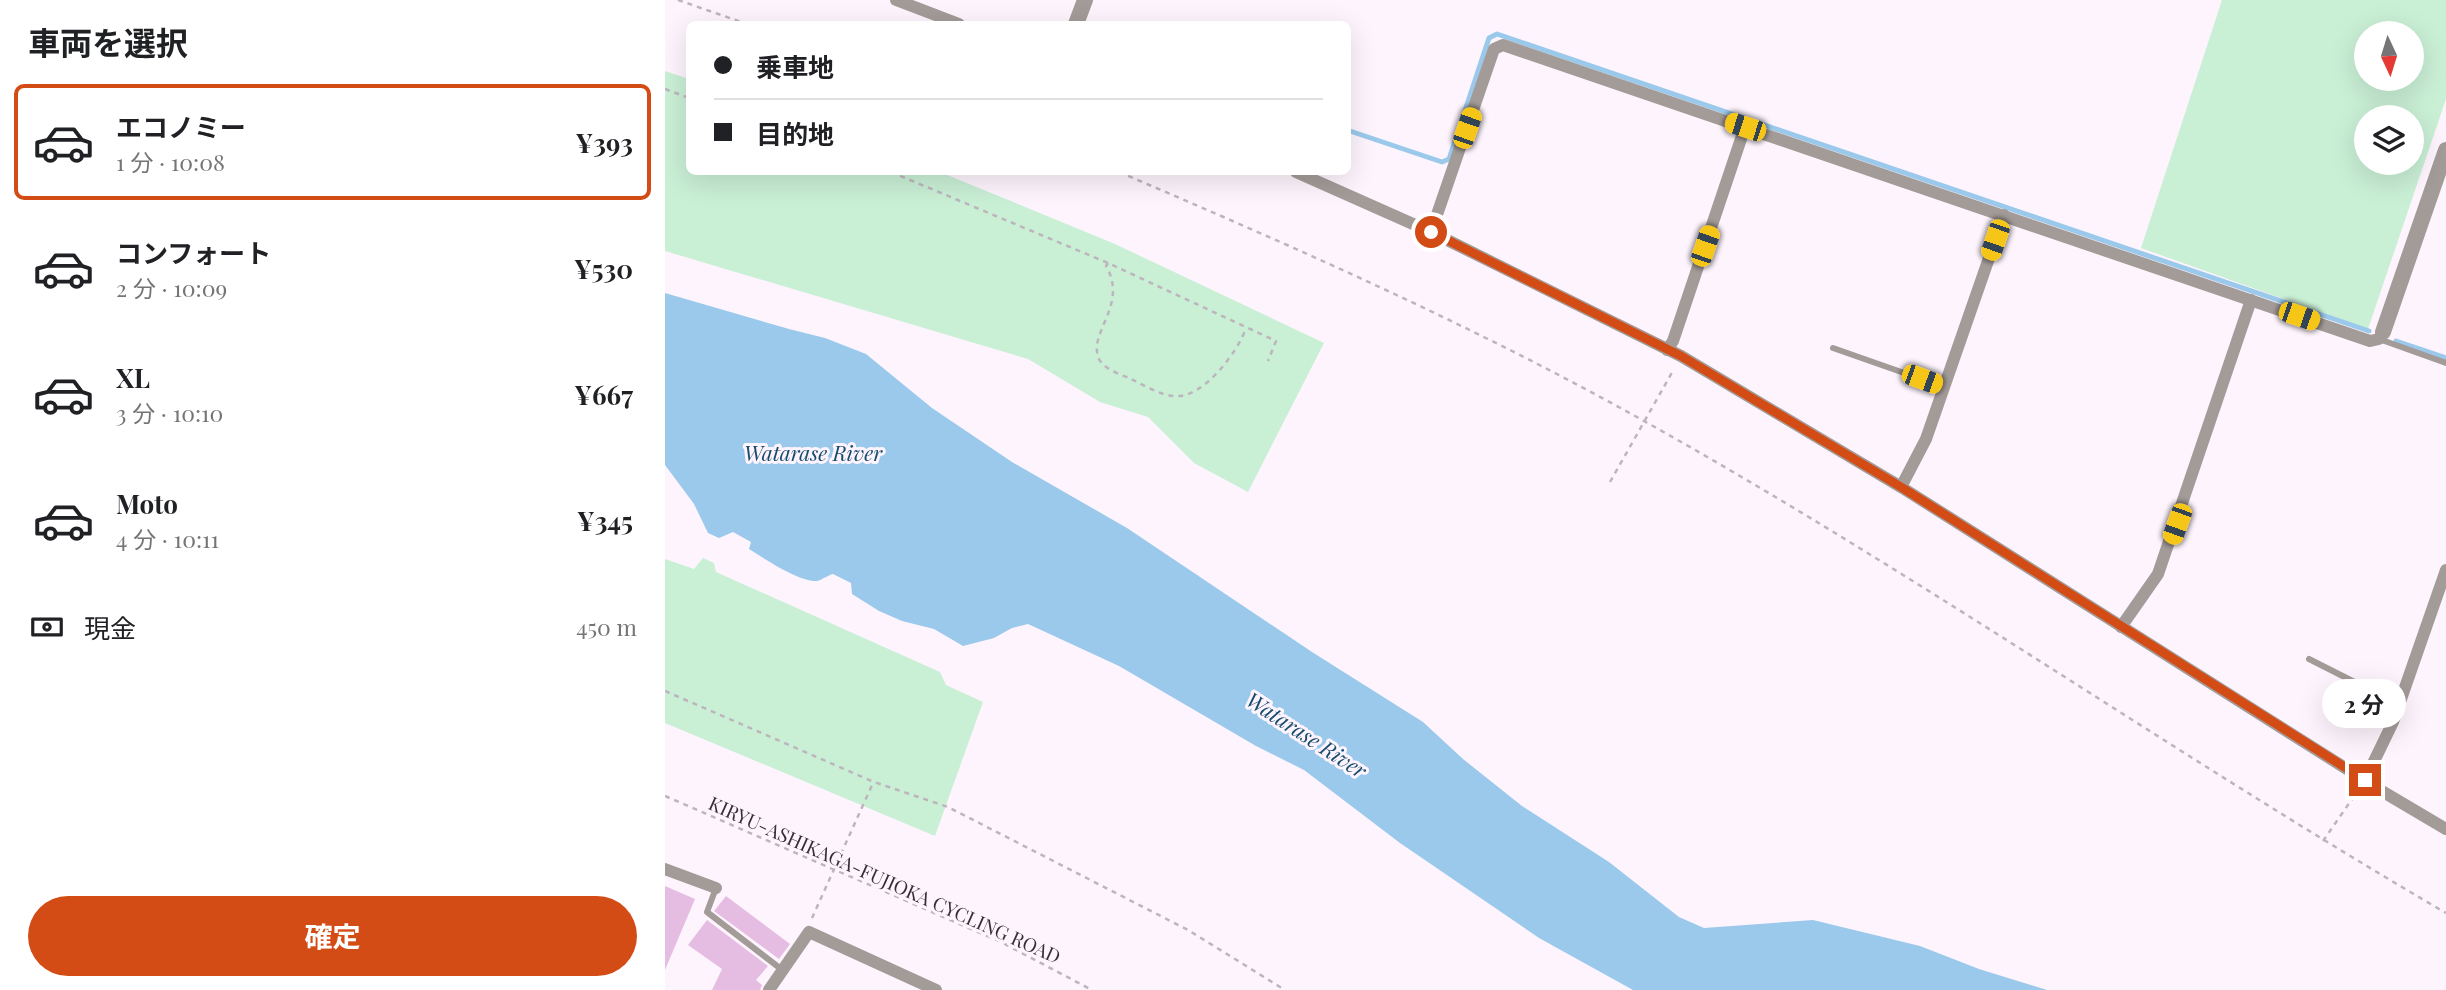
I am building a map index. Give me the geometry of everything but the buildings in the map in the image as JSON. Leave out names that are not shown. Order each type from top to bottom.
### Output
[{"type":"street","points":[[896,0],[951,21]]},
{"type":"street","points":[[1077,21],[1085,0]]},
{"type":"street","points":[[1431,232],[1494,49],[1503,45],[2371,341],[2381,336],[2444,159]]},
{"type":"street","points":[[1667,350],[1673,341],[1745,127]]},
{"type":"street","points":[[1303,175],[1431,232],[1667,350],[1901,487],[2446,829]]},
{"type":"street","points":[[1901,487],[1926,439],[2004,215]]},
{"type":"street","points":[[2121,627],[2158,574],[2251,300]]},
{"type":"street","points":[[2365,780],[2386,739],[2446,570]]},
{"type":"street","points":[[665,870],[716,888]]},
{"type":"street","points":[[769,990],[809,932],[936,990]]},
{"type":"lane","points":[[2381,336],[2446,363]]},
{"type":"lane","points":[[1833,348],[1944,387]]},
{"type":"lane","points":[[2309,659],[2399,704]]},
{"type":"lane","points":[[716,888],[707,912],[782,969]]},
{"type":"path","points":[[678,0],[738,21]]},
{"type":"path","points":[[665,89],[686,97]]},
{"type":"path","points":[[898,175],[1108,263],[1276,341],[1268,361]]},
{"type":"path","points":[[1126,175],[1394,293],[1533,361],[1644,421],[1884,563],[2323,841],[2446,913]]},
{"type":"path","points":[[1108,263],[1114,296],[1097,349],[1099,358],[1109,368],[1169,395],[1187,395],[1197,391],[1214,376],[1242,340],[1246,328]]},
{"type":"path","points":[[1610,482],[1673,371]]},
{"type":"path","points":[[665,691],[874,782],[948,807],[1188,930],[1285,990]]},
{"type":"path","points":[[2323,841],[2365,780]]},
{"type":"path","points":[[814,915],[874,782]]},
{"type":"path","name":"KIRYU-ASHIKAGA-FUJIOKA CYCLING ROAD","points":[[665,796],[1001,942],[1092,990]]},
{"type":"green space","points":[[2222,0],[2446,0],[2446,99],[2424,164],[2424,105],[2354,105],[2354,175],[2420,175],[2368,329],[2141,248]]},
{"type":"green space","points":[[665,71],[686,78],[686,175],[947,175],[1115,244],[1324,343],[1248,492],[1194,463],[1148,417],[1100,402],[1028,359],[665,251]]},
{"type":"green space","points":[[703,558],[714,563],[716,572],[940,672],[946,685],[983,702],[935,836],[665,723],[665,559],[694,569]]},
{"type":"water","name":"Watarase River","points":[[665,293],[825,338],[866,354],[932,408],[1012,462],[1127,528],[1312,652],[1423,722],[1463,759],[1522,806],[1609,862],[1679,917],[1704,928],[1813,920],[1920,946],[1979,969],[2047,990],[1633,990],[1539,938],[1400,843],[1304,770],[1256,746],[1119,666],[1028,624],[1012,628],[994,638],[963,646],[934,629],[902,621],[879,611],[852,594],[851,583],[833,574],[817,581],[801,578],[749,549],[751,542],[733,532],[719,538],[708,533],[694,504],[665,465]]},
{"type":"waterway","points":[[1351,131],[1442,162],[1449,159],[1489,38],[1497,34],[2369,331]]},
{"type":"waterway","points":[[2396,341],[2446,358]]},
{"type":"route","points":[[1431,232],[1681,356],[1901,487],[2365,780]]}]
